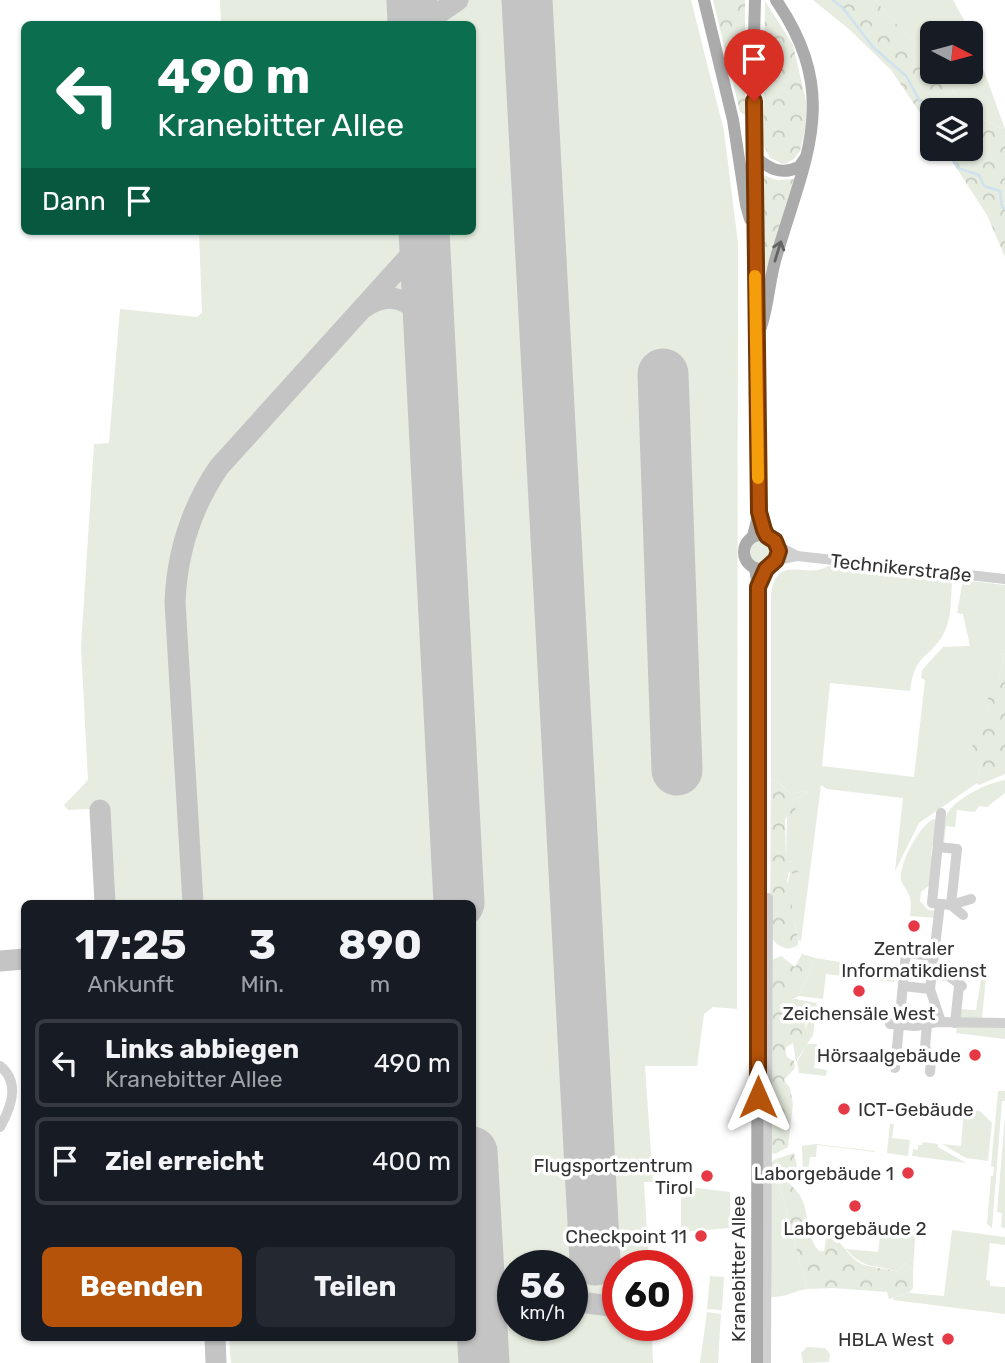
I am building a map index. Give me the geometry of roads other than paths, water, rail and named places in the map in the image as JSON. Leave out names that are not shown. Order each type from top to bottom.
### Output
[{"type":"main road","points":[[704,0],[737,140],[746,205],[755,233]]},
{"type":"main road","points":[[757,341],[776,257],[803,176],[814,113],[811,74],[796,33],[776,0]]},
{"type":"main road","points":[[755,2],[754,156],[759,512],[753,536],[746,544],[744,555],[747,562],[766,566],[778,546],[767,536],[759,512]]},
{"type":"main road","points":[[754,156],[773,170],[788,171],[802,164],[808,153]]},
{"type":"main road","points":[[753,536],[767,536]]},
{"type":"main road","name":"Kranebitter Allee","points":[[757,1363],[758,587],[766,566]]},
{"type":"street","name":"Technikerstraße","points":[[778,546],[797,555],[1005,579]]},
{"type":"street","name":"Technikerstraße","points":[[766,566],[797,555]]},
{"type":"street","points":[[941,813],[932,903],[946,904],[971,898]]},
{"type":"street","points":[[938,847],[957,849],[955,872],[934,956],[930,989],[942,1022]]},
{"type":"street","points":[[936,870],[955,872]]},
{"type":"street","name":"Kranebitter Allee","points":[[766,1363],[768,898]]},
{"type":"street","points":[[946,904],[963,915]]},
{"type":"street","points":[[895,1068],[895,1024],[904,994],[906,953],[934,956]]},
{"type":"street","points":[[932,974],[949,974],[961,986],[955,1023]]},
{"type":"street","points":[[903,986],[930,989]]},
{"type":"street","points":[[895,1024],[915,1026],[942,1022],[1005,1023]]},
{"type":"street","points":[[928,1024],[925,1047],[932,1060],[930,1072]]},
{"type":"street","points":[[932,1060],[944,1061]]},
{"type":"street","points":[[0,1066],[8,1075],[13,1093],[10,1110],[0,1127]]},
{"type":"waterway","points":[[833,0],[843,8],[873,47],[906,76],[920,101]]},
{"type":"waterway","points":[[954,161],[958,168],[979,175],[984,186],[1000,191],[1002,207],[1005,209]]},
{"type":"place","name":"Zentraler Informatikdienst","points":[[914,926]]},
{"type":"place","name":"Zeichensäle West","points":[[859,991]]},
{"type":"place","name":"Hörsaalgebäude","points":[[975,1055]]},
{"type":"place","name":"ICT-Gebäude","points":[[844,1109]]},
{"type":"place","name":"Laborgebäude 1","points":[[908,1173]]},
{"type":"place","name":"Flugsportzentrum Tirol","points":[[707,1176]]},
{"type":"place","name":"Laborgebäude 2","points":[[855,1206]]},
{"type":"place","name":"Checkpoint 11","points":[[701,1236]]},
{"type":"place","name":"HBLA West","points":[[948,1339]]}]
